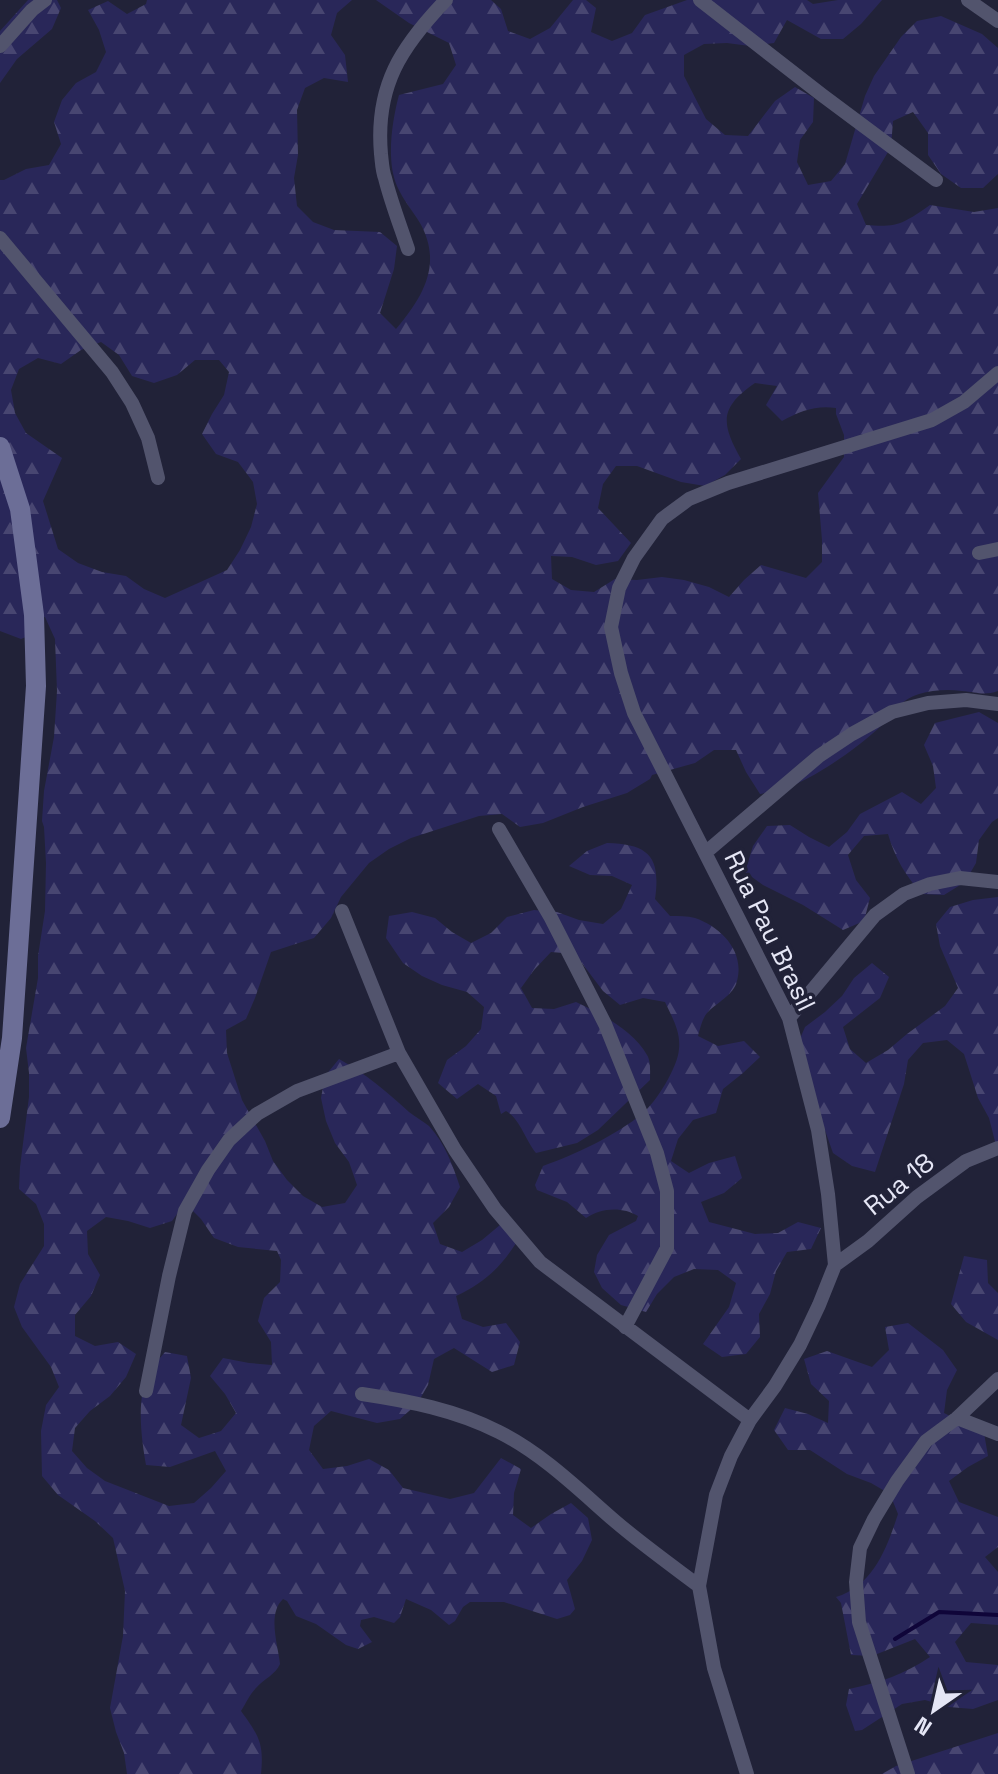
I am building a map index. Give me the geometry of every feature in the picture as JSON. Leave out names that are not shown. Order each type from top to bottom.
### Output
[{"type":"main road","points":[[0,447],[20,509],[34,615],[36,686],[12,1038],[0,1118]]},
{"type":"street","points":[[0,46],[45,0]]},
{"type":"street","points":[[408,249],[384,176],[381,115],[393,70],[411,42],[446,0]]},
{"type":"street","points":[[700,0],[936,180]]},
{"type":"street","points":[[968,0],[998,21]]},
{"type":"street","points":[[0,238],[112,372],[132,403],[148,438],[158,478]]},
{"type":"street","name":"Rua Pau Brasil","points":[[747,1774],[714,1668],[699,1586],[716,1495],[731,1456],[750,1420],[800,1345],[835,1265],[828,1194],[818,1130],[789,1018],[634,713],[611,627],[619,588],[634,558],[662,519],[689,499],[728,483],[932,420],[964,402],[998,373]]},
{"type":"street","points":[[979,553],[998,549]]},
{"type":"street","points":[[705,853],[819,756],[892,712],[928,703],[966,700],[998,704]]},
{"type":"street","points":[[499,829],[551,918],[605,1024],[657,1153],[667,1191],[667,1248],[625,1327]]},
{"type":"street","points":[[789,1018],[875,915],[904,894],[930,884],[960,878],[998,882]]},
{"type":"street","points":[[342,911],[399,1053],[455,1150],[495,1209],[540,1262],[750,1420]]},
{"type":"street","points":[[146,1391],[185,1211],[229,1140],[257,1114],[297,1091],[399,1053]]},
{"type":"street","name":"Rua 18","points":[[835,1265],[966,1161],[998,1148]]},
{"type":"street","points":[[908,1774],[859,1622],[856,1582],[860,1548],[889,1494],[926,1441],[957,1418],[998,1379]]},
{"type":"street","points":[[362,1394],[413,1402],[499,1432],[543,1458],[645,1546],[699,1586]]},
{"type":"street","points":[[957,1418],[998,1434]]},
{"type":"green space","points":[[28,0],[57,0],[61,8],[52,29],[17,59],[0,83],[0,31]]},
{"type":"green space","points":[[147,0],[352,0],[337,13],[331,35],[345,55],[348,82],[324,78],[305,88],[297,110],[298,155],[294,178],[297,206],[313,222],[334,230],[380,232],[397,246],[394,269],[380,313],[396,329],[422,292],[430,266],[430,252],[420,223],[402,196],[394,176],[391,141],[396,105],[399,95],[443,84],[456,65],[449,43],[409,23],[376,0],[491,0],[501,9],[508,31],[530,39],[550,28],[573,0],[586,0],[596,8],[591,32],[612,41],[632,33],[645,15],[687,0],[807,0],[813,4],[838,0],[882,0],[843,39],[821,39],[787,20],[774,43],[750,46],[704,44],[684,55],[684,76],[706,119],[725,135],[748,136],[775,101],[795,87],[814,98],[813,122],[800,140],[797,162],[808,185],[831,181],[845,164],[874,76],[901,37],[917,21],[941,16],[982,34],[998,48],[998,174],[983,188],[961,188],[941,174],[928,155],[928,133],[913,112],[893,121],[891,147],[857,204],[866,225],[877,226],[900,223],[930,205],[974,212],[998,208],[998,691],[940,690],[912,697],[849,752],[809,778],[778,791],[760,794],[736,750],[714,750],[695,763],[652,775],[627,793],[543,823],[520,827],[502,814],[479,816],[411,838],[369,863],[341,897],[331,918],[314,938],[271,952],[246,1019],[226,1030],[227,1053],[242,1100],[273,1161],[303,1196],[322,1207],[345,1203],[357,1185],[349,1162],[335,1143],[321,1098],[325,1076],[339,1059],[429,1126],[444,1147],[460,1187],[449,1207],[433,1223],[440,1244],[462,1252],[500,1225],[522,1233],[495,1270],[456,1296],[462,1319],[483,1327],[506,1323],[520,1342],[514,1365],[492,1372],[454,1348],[434,1359],[428,1385],[417,1404],[400,1419],[377,1423],[331,1411],[314,1426],[309,1450],[323,1469],[369,1459],[389,1470],[403,1488],[450,1499],[474,1493],[501,1458],[521,1469],[514,1493],[513,1515],[531,1528],[571,1503],[588,1518],[592,1540],[582,1561],[567,1580],[575,1609],[570,1615],[557,1619],[504,1602],[470,1602],[449,1625],[431,1610],[406,1599],[400,1617],[394,1623],[374,1617],[361,1620],[360,1626],[372,1642],[358,1649],[296,1616],[283,1599],[274,1621],[280,1664],[254,1690],[241,1711],[259,1740],[261,1774],[127,1774],[110,1708],[123,1636],[125,1591],[113,1538],[58,1495],[42,1476],[41,1431],[46,1405],[59,1387],[51,1367],[22,1327],[14,1307],[20,1284],[44,1246],[44,1224],[36,1204],[19,1189],[29,1097],[26,1048],[45,911],[44,791],[54,737],[57,691],[55,639],[45,617],[41,618],[40,631],[21,639],[0,631],[0,180],[26,169],[49,165],[61,144],[54,122],[62,100],[76,83],[96,72],[106,52],[88,10],[108,1],[127,14],[146,4]],"holes":[[[101,342],[119,355],[132,376],[154,383],[177,375],[195,360],[219,360],[229,372],[224,395],[202,434],[216,454],[238,462],[253,482],[257,504],[251,527],[227,570],[165,598],[144,589],[126,576],[102,572],[78,563],[58,549],[43,501],[62,458],[26,433],[15,413],[11,390],[19,369],[38,358],[61,364],[81,350]],[[755,383],[777,386],[766,405],[782,421],[808,410],[836,408],[844,435],[844,457],[818,493],[822,562],[806,578],[761,565],[729,597],[709,587],[662,577],[615,579],[594,592],[571,590],[552,579],[551,556],[572,557],[596,565],[618,561],[631,543],[598,508],[603,484],[616,466],[637,466],[681,482],[705,486],[725,475],[741,459],[730,435],[727,417],[729,409]],[[185,1203],[214,1238],[238,1247],[277,1251],[281,1260],[280,1282],[264,1298],[258,1321],[271,1342],[272,1365],[223,1358],[210,1376],[236,1413],[221,1431],[199,1438],[181,1425],[191,1378],[187,1356],[165,1352],[147,1377],[141,1402],[146,1465],[170,1467],[215,1451],[226,1471],[194,1503],[169,1506],[105,1481],[87,1468],[72,1451],[75,1428],[126,1377],[136,1354],[118,1342],[95,1346],[75,1336],[75,1315],[91,1296],[100,1275],[88,1254],[87,1231],[106,1217],[150,1228],[172,1221]]]},
{"type":"green space","points":[[979,712],[998,723],[998,818],[979,840],[976,863],[965,882],[944,895],[922,894],[901,866],[888,834],[864,836],[848,855],[856,880],[870,898],[864,921],[843,930],[745,872],[753,846],[767,826],[790,825],[829,847],[847,832],[860,814],[902,792],[921,804],[936,788],[933,766],[924,745],[935,723]]},
{"type":"green space","points":[[607,843],[633,846],[649,856],[656,873],[655,899],[670,916],[692,917],[705,922],[729,942],[737,960],[737,981],[729,995],[705,1015],[698,1036],[718,1046],[744,1041],[760,1057],[723,1089],[716,1113],[693,1120],[678,1139],[671,1161],[689,1173],[709,1163],[735,1156],[742,1178],[724,1193],[701,1202],[709,1222],[755,1234],[778,1233],[798,1222],[821,1228],[811,1249],[787,1252],[759,1314],[760,1337],[746,1354],[722,1357],[703,1344],[729,1307],[736,1283],[718,1270],[694,1269],[674,1277],[657,1294],[646,1312],[621,1305],[602,1288],[594,1272],[597,1255],[609,1235],[636,1221],[638,1216],[611,1210],[586,1218],[567,1202],[537,1190],[535,1185],[543,1166],[621,1129],[643,1113],[660,1093],[675,1065],[679,1049],[677,1031],[665,1002],[643,998],[620,1005],[603,991],[575,954],[551,952],[534,970],[521,988],[532,1008],[554,1009],[576,1002],[616,1024],[634,1038],[648,1057],[650,1070],[650,1080],[598,1130],[577,1143],[536,1153],[515,1119],[506,1111],[501,1114],[496,1096],[478,1084],[457,1099],[438,1083],[447,1060],[466,1046],[481,1029],[484,1007],[467,992],[422,976],[403,963],[386,938],[389,916],[412,912],[435,918],[471,943],[491,933],[507,917],[534,910],[557,912],[603,924],[621,909],[632,885],[612,876],[590,875],[569,866],[587,851]]},
{"type":"green space","points":[[998,897],[998,1153],[989,1118],[978,1098],[964,1054],[947,1040],[923,1043],[908,1060],[904,1084],[875,1172],[852,1166],[833,1153],[796,1048],[805,1027],[842,996],[854,978],[872,963],[889,977],[880,998],[843,1027],[850,1049],[866,1063],[888,1050],[945,1006],[958,988],[940,946],[936,924],[950,907]]},
{"type":"green space","points":[[964,1256],[987,1260],[988,1283],[998,1293],[998,1340],[966,1322],[951,1304]]},
{"type":"green space","points":[[908,1323],[943,1350],[957,1370],[947,1390],[944,1413],[984,1433],[988,1456],[949,1481],[959,1502],[998,1517],[998,1547],[985,1557],[998,1572],[998,1625],[971,1623],[955,1642],[966,1662],[998,1665],[998,1700],[973,1709],[949,1707],[925,1700],[902,1704],[862,1730],[855,1731],[846,1705],[849,1689],[891,1677],[930,1657],[915,1639],[872,1656],[851,1655],[841,1603],[836,1597],[849,1592],[869,1575],[889,1540],[898,1514],[890,1494],[847,1474],[810,1450],[788,1450],[774,1430],[785,1408],[828,1423],[829,1401],[811,1384],[804,1359],[827,1351],[872,1367],[889,1350],[885,1327]]},
{"type":"green space","points":[[998,1733],[998,1774],[882,1774],[896,1766]]},
{"type":"waterway","points":[[895,1639],[939,1612],[998,1615]]}]
